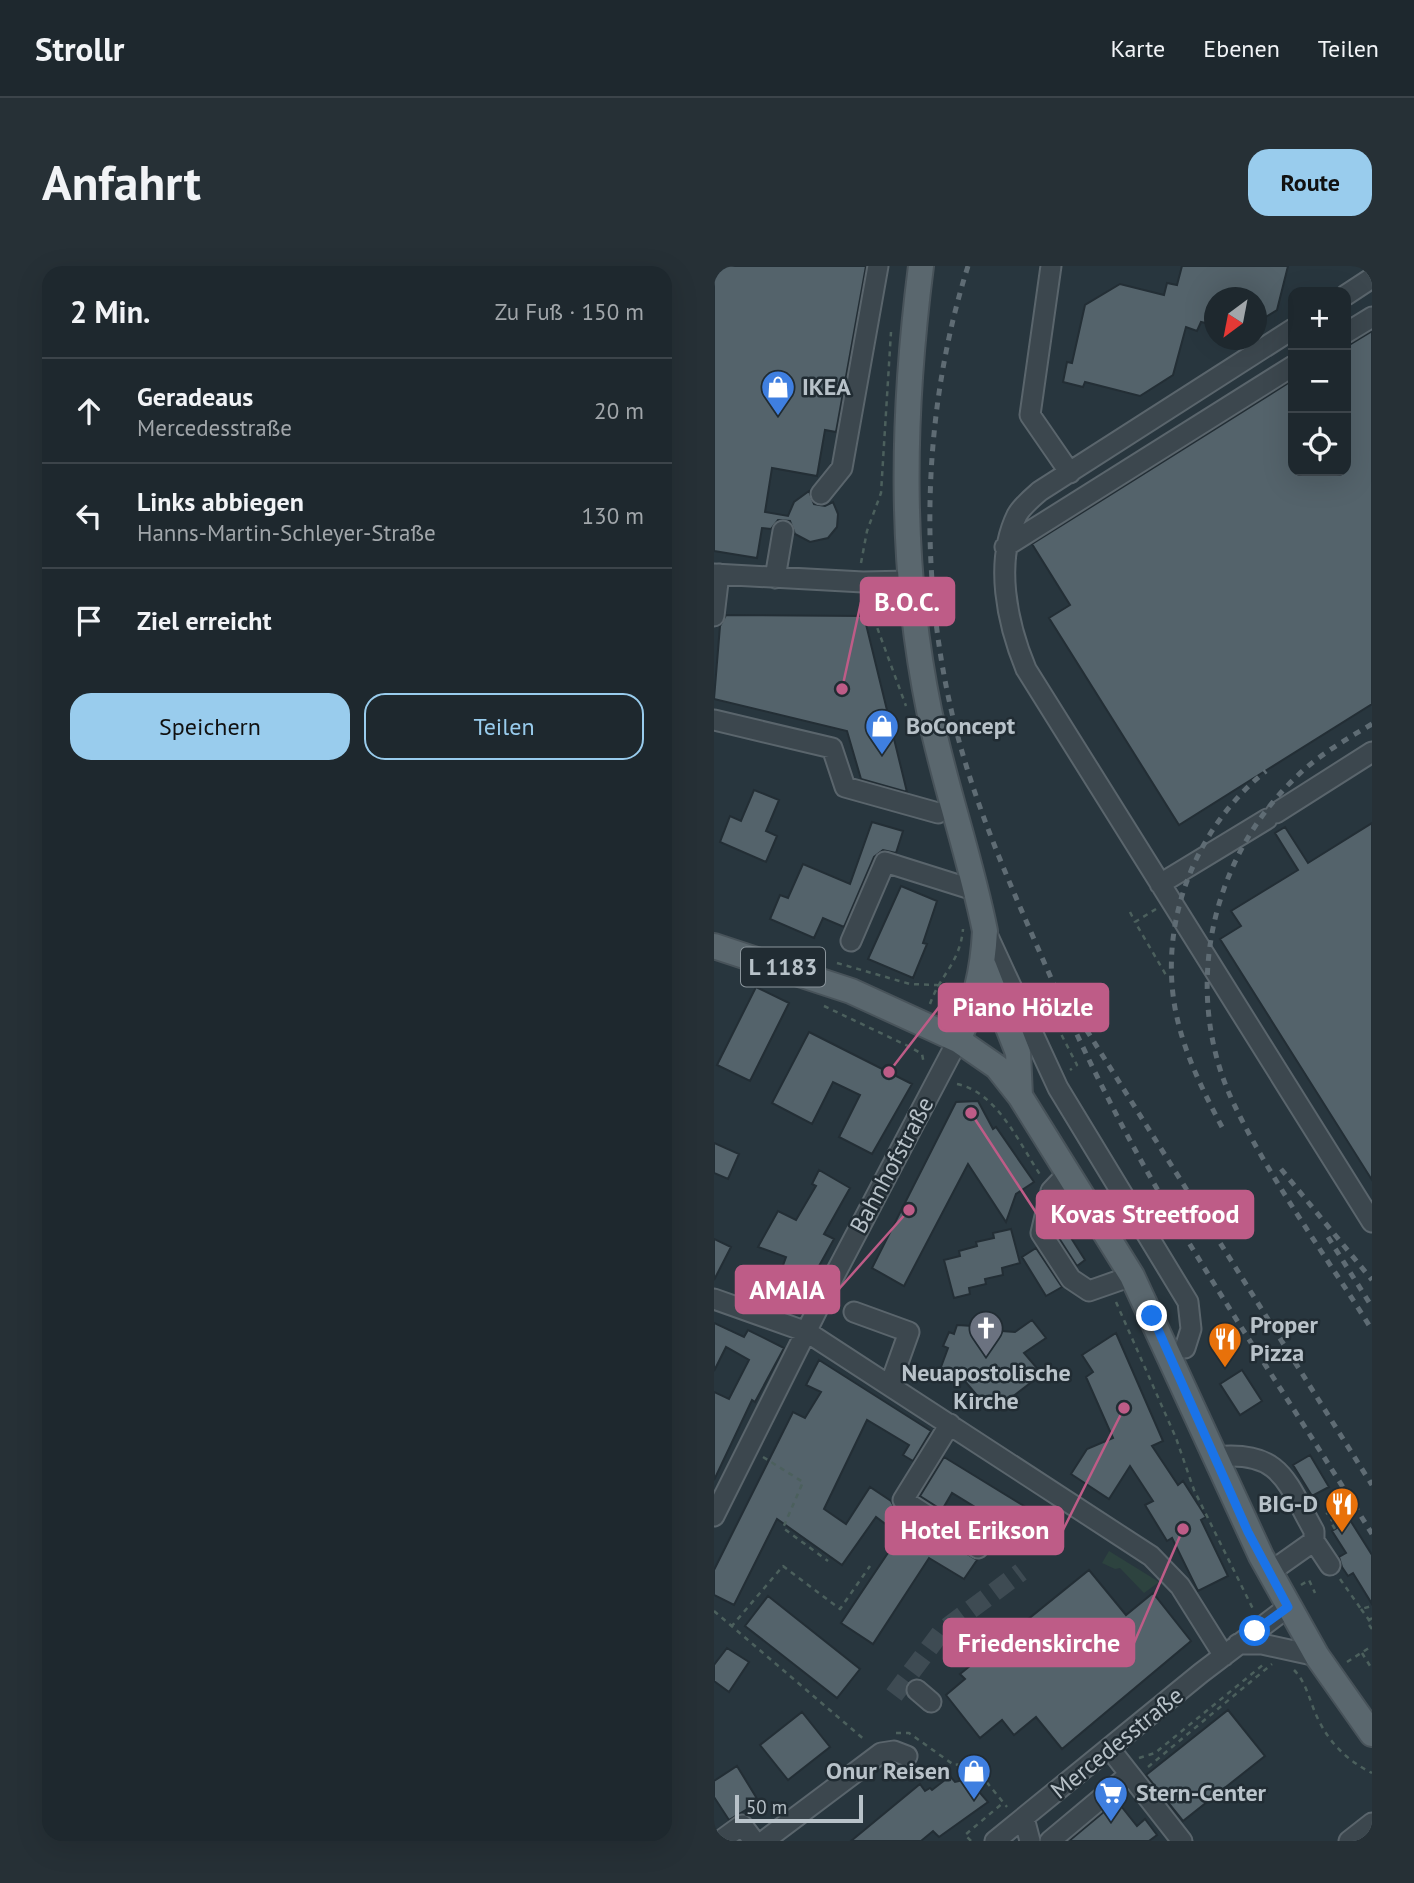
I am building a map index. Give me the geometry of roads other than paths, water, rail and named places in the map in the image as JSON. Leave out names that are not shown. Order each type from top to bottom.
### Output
[{"type":"main road","points":[[918,273],[906,456],[909,581],[929,712],[977,891],[974,930],[984,966],[1018,1053],[1020,1096]]},
{"type":"main road","name":"L 1183","points":[[714,946],[851,990],[958,1040],[990,1061],[1020,1096],[1132,1276],[1288,1607],[1317,1656],[1372,1734]]},
{"type":"main road","points":[[958,1040],[974,1004],[984,966]]},
{"type":"street","points":[[821,494],[842,468],[878,266]]},
{"type":"street","points":[[1051,266],[1030,415],[1070,473]]},
{"type":"street","points":[[1351,292],[1372,278]]},
{"type":"street","points":[[1351,330],[1372,317]]},
{"type":"street","points":[[1288,331],[1040,491],[1018,512],[1005,547],[1006,591],[1015,640],[1026,669],[1372,1222]]},
{"type":"street","points":[[1005,547],[1288,369]]},
{"type":"street","points":[[783,531],[783,572]]},
{"type":"street","points":[[714,616],[717,574],[783,572],[863,582],[909,581]]},
{"type":"street","points":[[714,720],[832,748],[845,787],[938,813]]},
{"type":"street","points":[[1165,892],[1271,816],[1372,752]]},
{"type":"street","points":[[851,942],[886,862],[977,891]]},
{"type":"street","points":[[974,930],[1058,1088],[1188,1302],[1191,1329],[1185,1348]]},
{"type":"street","name":"Bahnhofstraße","points":[[714,1516],[958,1040]]},
{"type":"street","points":[[1069,1172],[1051,1191],[1041,1233],[1071,1279],[1089,1291],[1132,1276]]},
{"type":"street","points":[[714,1298],[807,1332],[950,1423],[1168,1570],[1231,1650],[1262,1644],[1317,1656]]},
{"type":"street","points":[[854,1312],[909,1332],[890,1385]]},
{"type":"street","points":[[950,1423],[903,1500],[978,1548]]},
{"type":"street","points":[[1215,1457],[1247,1455],[1281,1472],[1314,1531],[1314,1541],[1331,1565]]},
{"type":"street","points":[[1270,1572],[1314,1541]]},
{"type":"street","name":"Mercedesstraße","points":[[995,1841],[1021,1820],[1123,1766],[1231,1650],[1288,1607]]},
{"type":"street","points":[[764,1841],[881,1753],[894,1751],[907,1756]]},
{"type":"street","points":[[1051,1841],[1123,1766],[1182,1841]]},
{"type":"street","points":[[1021,1820],[1030,1841]]},
{"type":"street","points":[[720,1841],[742,1825],[754,1841]]},
{"type":"tunnel","points":[[894,1695],[942,1631],[1021,1572]]},
{"type":"railway","points":[[968,266],[952,326],[940,388],[932,451],[930,515],[932,579],[939,642],[950,704],[973,787],[1006,874],[1071,1022],[1125,1130],[1195,1253],[1372,1534]]},
{"type":"railway","points":[[1372,724],[1312,763],[1265,812],[1242,848],[1224,888],[1213,929],[1207,972],[1209,1015],[1217,1058],[1232,1100],[1280,1187],[1372,1330]]},
{"type":"railway","points":[[1222,1127],[1194,1069],[1178,1024],[1171,975],[1173,941],[1179,908],[1203,847],[1220,819],[1242,793],[1266,771]]},
{"type":"railway","points":[[1079,1018],[1372,1485]]},
{"type":"railway","points":[[1281,1169],[1372,1280]]},
{"type":"railway","points":[[1328,1237],[1372,1307]]},
{"type":"place","name":"IKEA","points":[[778,417]]},
{"type":"place","name":"B.O.C.","points":[[842,689]]},
{"type":"place","name":"BoConcept","points":[[882,756]]},
{"type":"place","name":"Piano Hölzle","points":[[889,1072]]},
{"type":"place","name":"Kovas Streetfood","points":[[971,1113]]},
{"type":"place","name":"AMAIA","points":[[909,1210]]},
{"type":"place","name":"Neuapostolische Kirche","points":[[986,1358]]},
{"type":"place","name":"Proper Pizza","points":[[1225,1369]]},
{"type":"place","name":"Hotel Erikson","points":[[1124,1408]]},
{"type":"place","name":"Friedenskirche","points":[[1183,1529]]},
{"type":"place","name":"BIG-D","points":[[1342,1534]]},
{"type":"place","name":"Onur Reisen","points":[[974,1801]]},
{"type":"place","name":"Stern-Center","points":[[1111,1823]]}]
